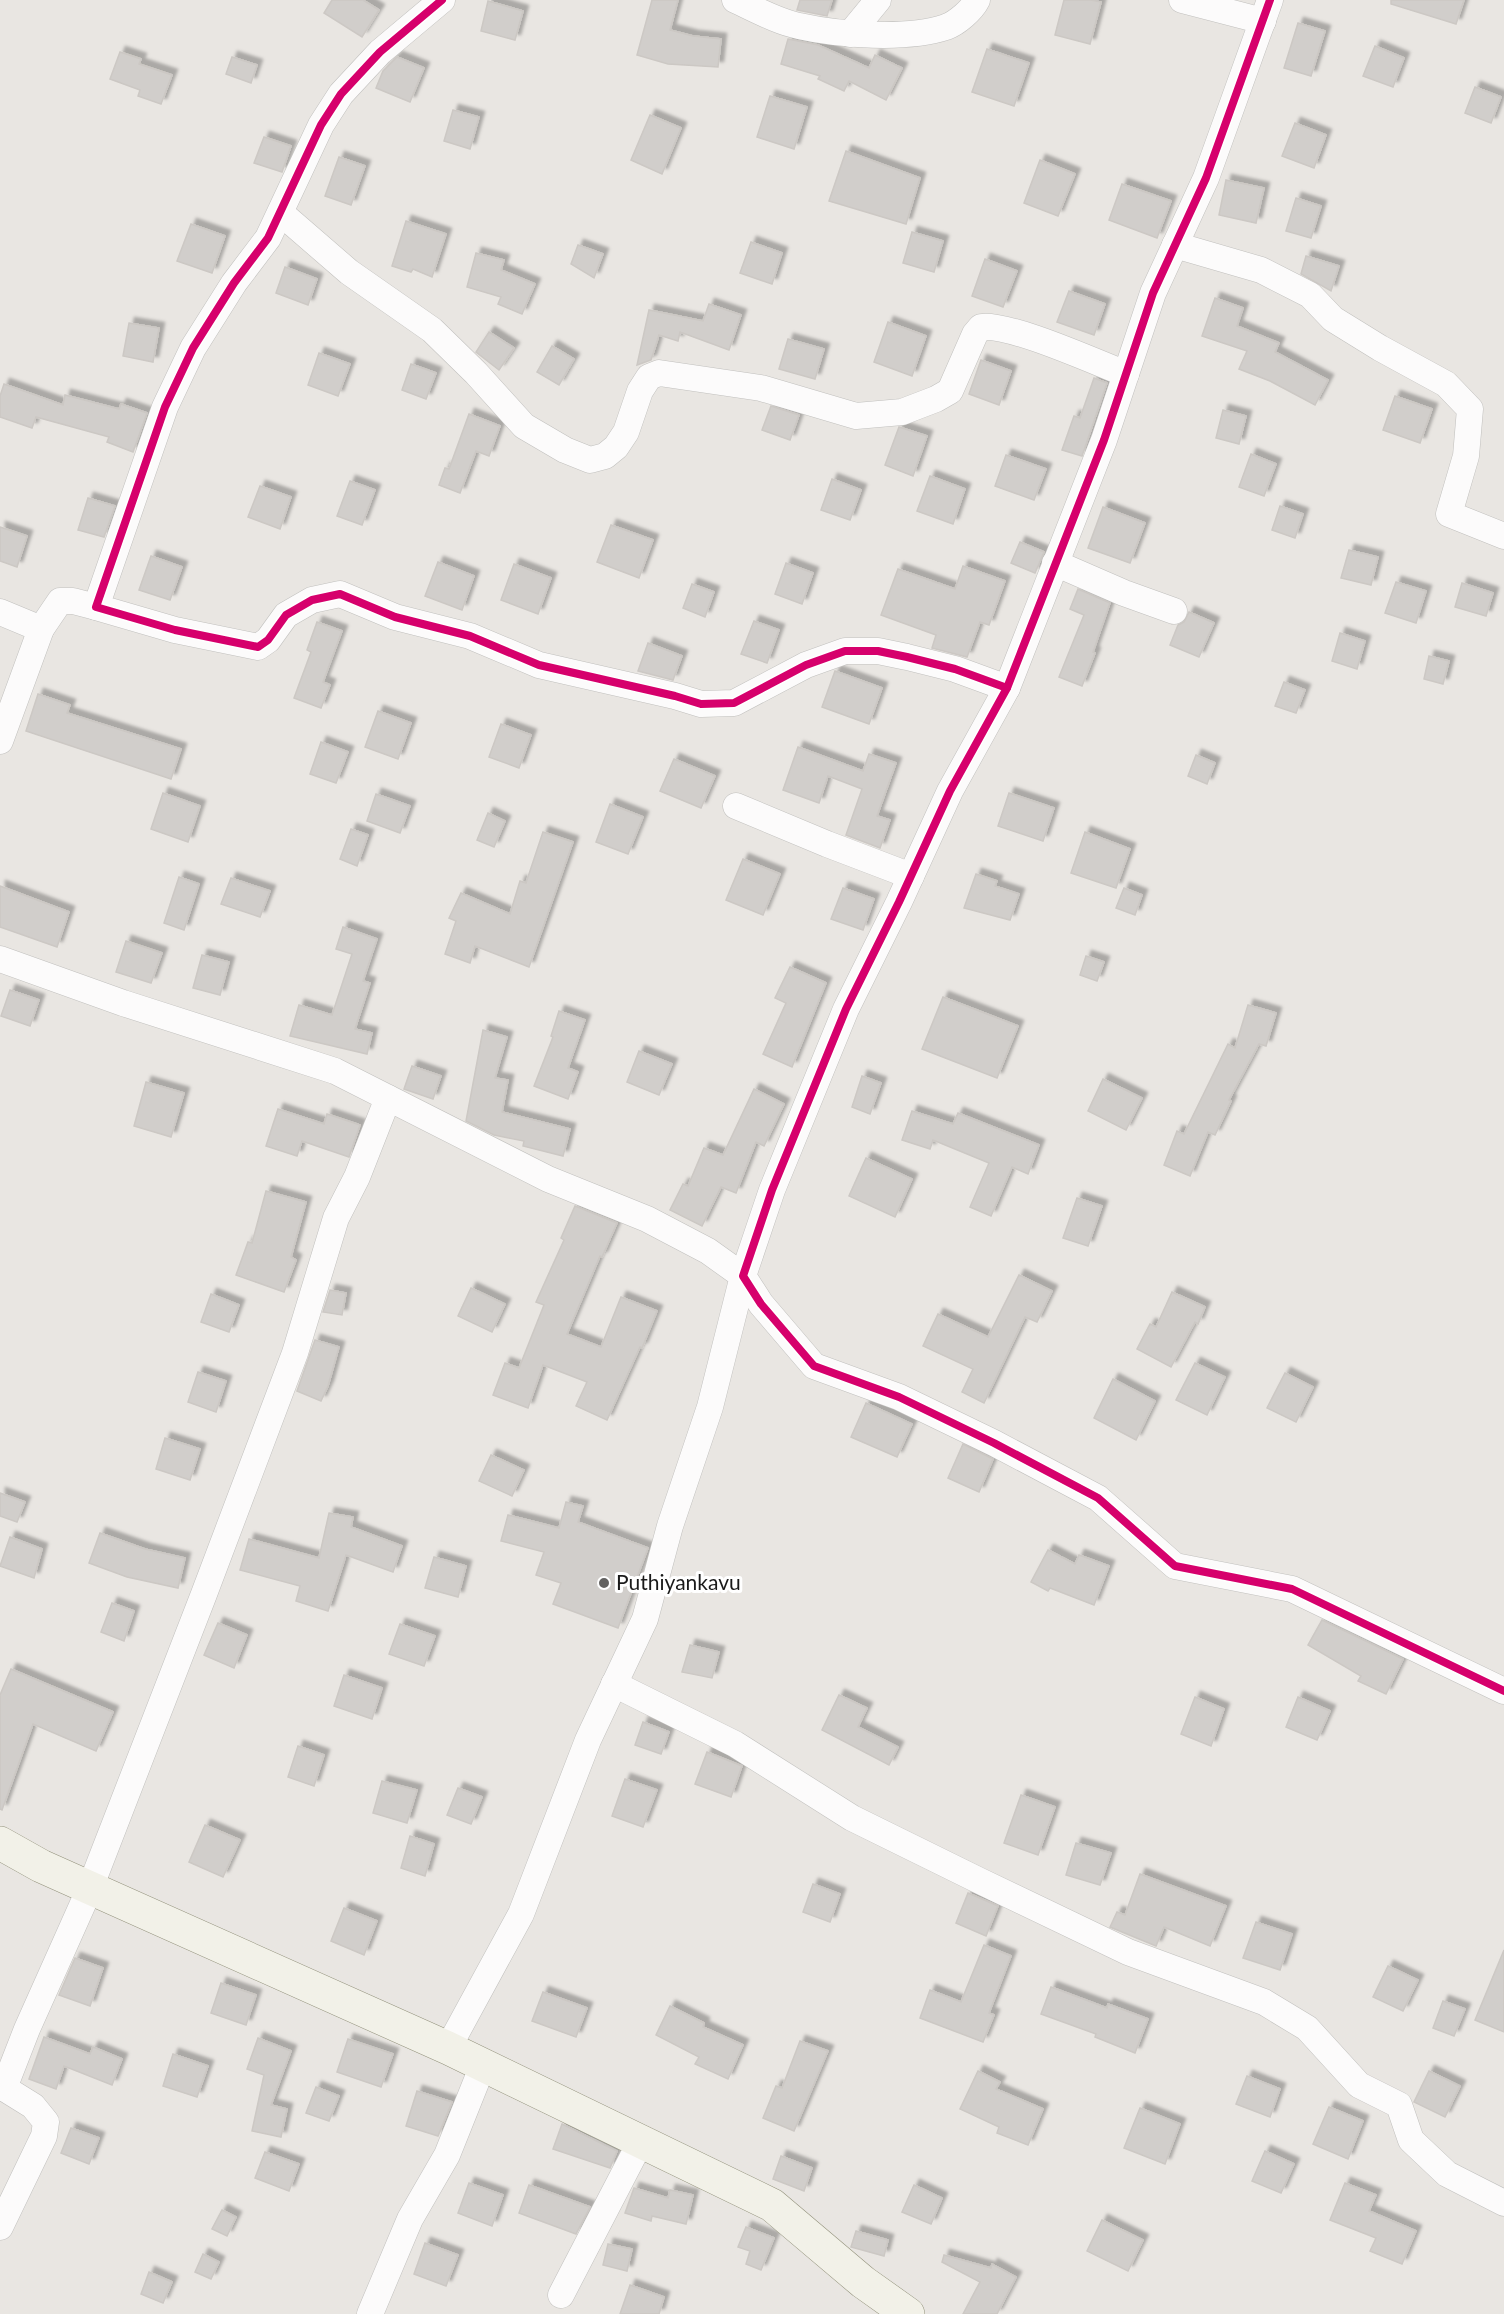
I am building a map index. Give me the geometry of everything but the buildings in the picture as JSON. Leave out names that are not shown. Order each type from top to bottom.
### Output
[{"type":"main road","points":[[0,1844],[41,1866],[448,2048],[772,2205],[863,2282],[908,2314]]},
{"type":"street","points":[[96,607],[165,407],[193,348],[234,283],[268,238],[282,214],[321,125],[341,94],[380,52],[442,0]]},
{"type":"street","points":[[735,0],[797,26],[850,34],[914,33],[948,26],[973,7],[977,0]]},
{"type":"street","points":[[850,34],[878,0]]},
{"type":"street","points":[[448,2048],[521,1914],[588,1740],[645,1619],[670,1526],[710,1407],[743,1276],[772,1190],[846,1009],[950,791],[1007,688],[1104,440],[1153,293],[1206,178],[1267,10],[1182,0]]},
{"type":"street","points":[[282,214],[350,272],[432,330],[476,373],[524,426],[565,450],[590,460],[605,456],[616,447],[626,432],[640,391],[649,377],[659,373],[761,388],[856,416],[902,412],[950,391],[975,334],[981,327],[991,326],[1019,333],[1126,374]]},
{"type":"street","points":[[1175,244],[1261,270],[1310,295],[1333,319],[1446,384],[1470,409],[1466,456],[1449,514],[1504,536]]},
{"type":"street","points":[[1055,563],[1124,593],[1174,611]]},
{"type":"street","points":[[0,741],[41,628],[60,601],[73,601],[175,630],[258,647],[268,640],[286,615],[312,600],[340,594],[395,617],[470,636],[538,665],[701,704],[734,703],[806,665],[844,651],[878,651],[907,657],[955,669],[1007,688]]},
{"type":"street","points":[[0,612],[41,628]]},
{"type":"street","points":[[736,806],[911,876]]},
{"type":"street","points":[[0,959],[123,1003],[335,1071],[548,1179],[647,1219],[708,1251],[743,1276],[761,1304],[814,1366],[899,1397],[994,1443],[1098,1498],[1175,1566],[1292,1589],[1504,1691]]},
{"type":"street","points":[[0,2227],[45,2136],[46,2122],[33,2106],[2,2087],[90,1888],[295,1353],[336,1218],[357,1177],[388,1098]]},
{"type":"street","points":[[614,1684],[735,1744],[852,1818],[1128,1952],[1264,2002],[1307,2028],[1359,2085],[1399,2105],[1411,2140],[1447,2174],[1504,2203]]},
{"type":"street","points":[[370,2314],[410,2219],[447,2155],[483,2065]]},
{"type":"street","points":[[561,2295],[641,2141]]},
{"type":"cycle path","points":[[442,0],[380,52],[341,94],[321,125],[268,238],[234,283],[193,348],[165,407],[96,607],[175,630],[258,647],[268,640],[286,615],[312,600],[340,594],[395,617],[470,636],[539,665],[701,704],[734,703],[806,665],[845,651],[878,651],[907,657],[955,669],[1007,688]]},
{"type":"cycle path","points":[[1270,0],[1206,178],[1153,293],[1104,440],[1007,688],[950,791],[846,1009],[772,1190],[743,1276],[761,1304],[814,1366],[899,1397],[994,1443],[1098,1498],[1175,1566],[1292,1589],[1504,1691]]},
{"type":"place","name":"Puthiyankavu","points":[[604,1583]]}]
